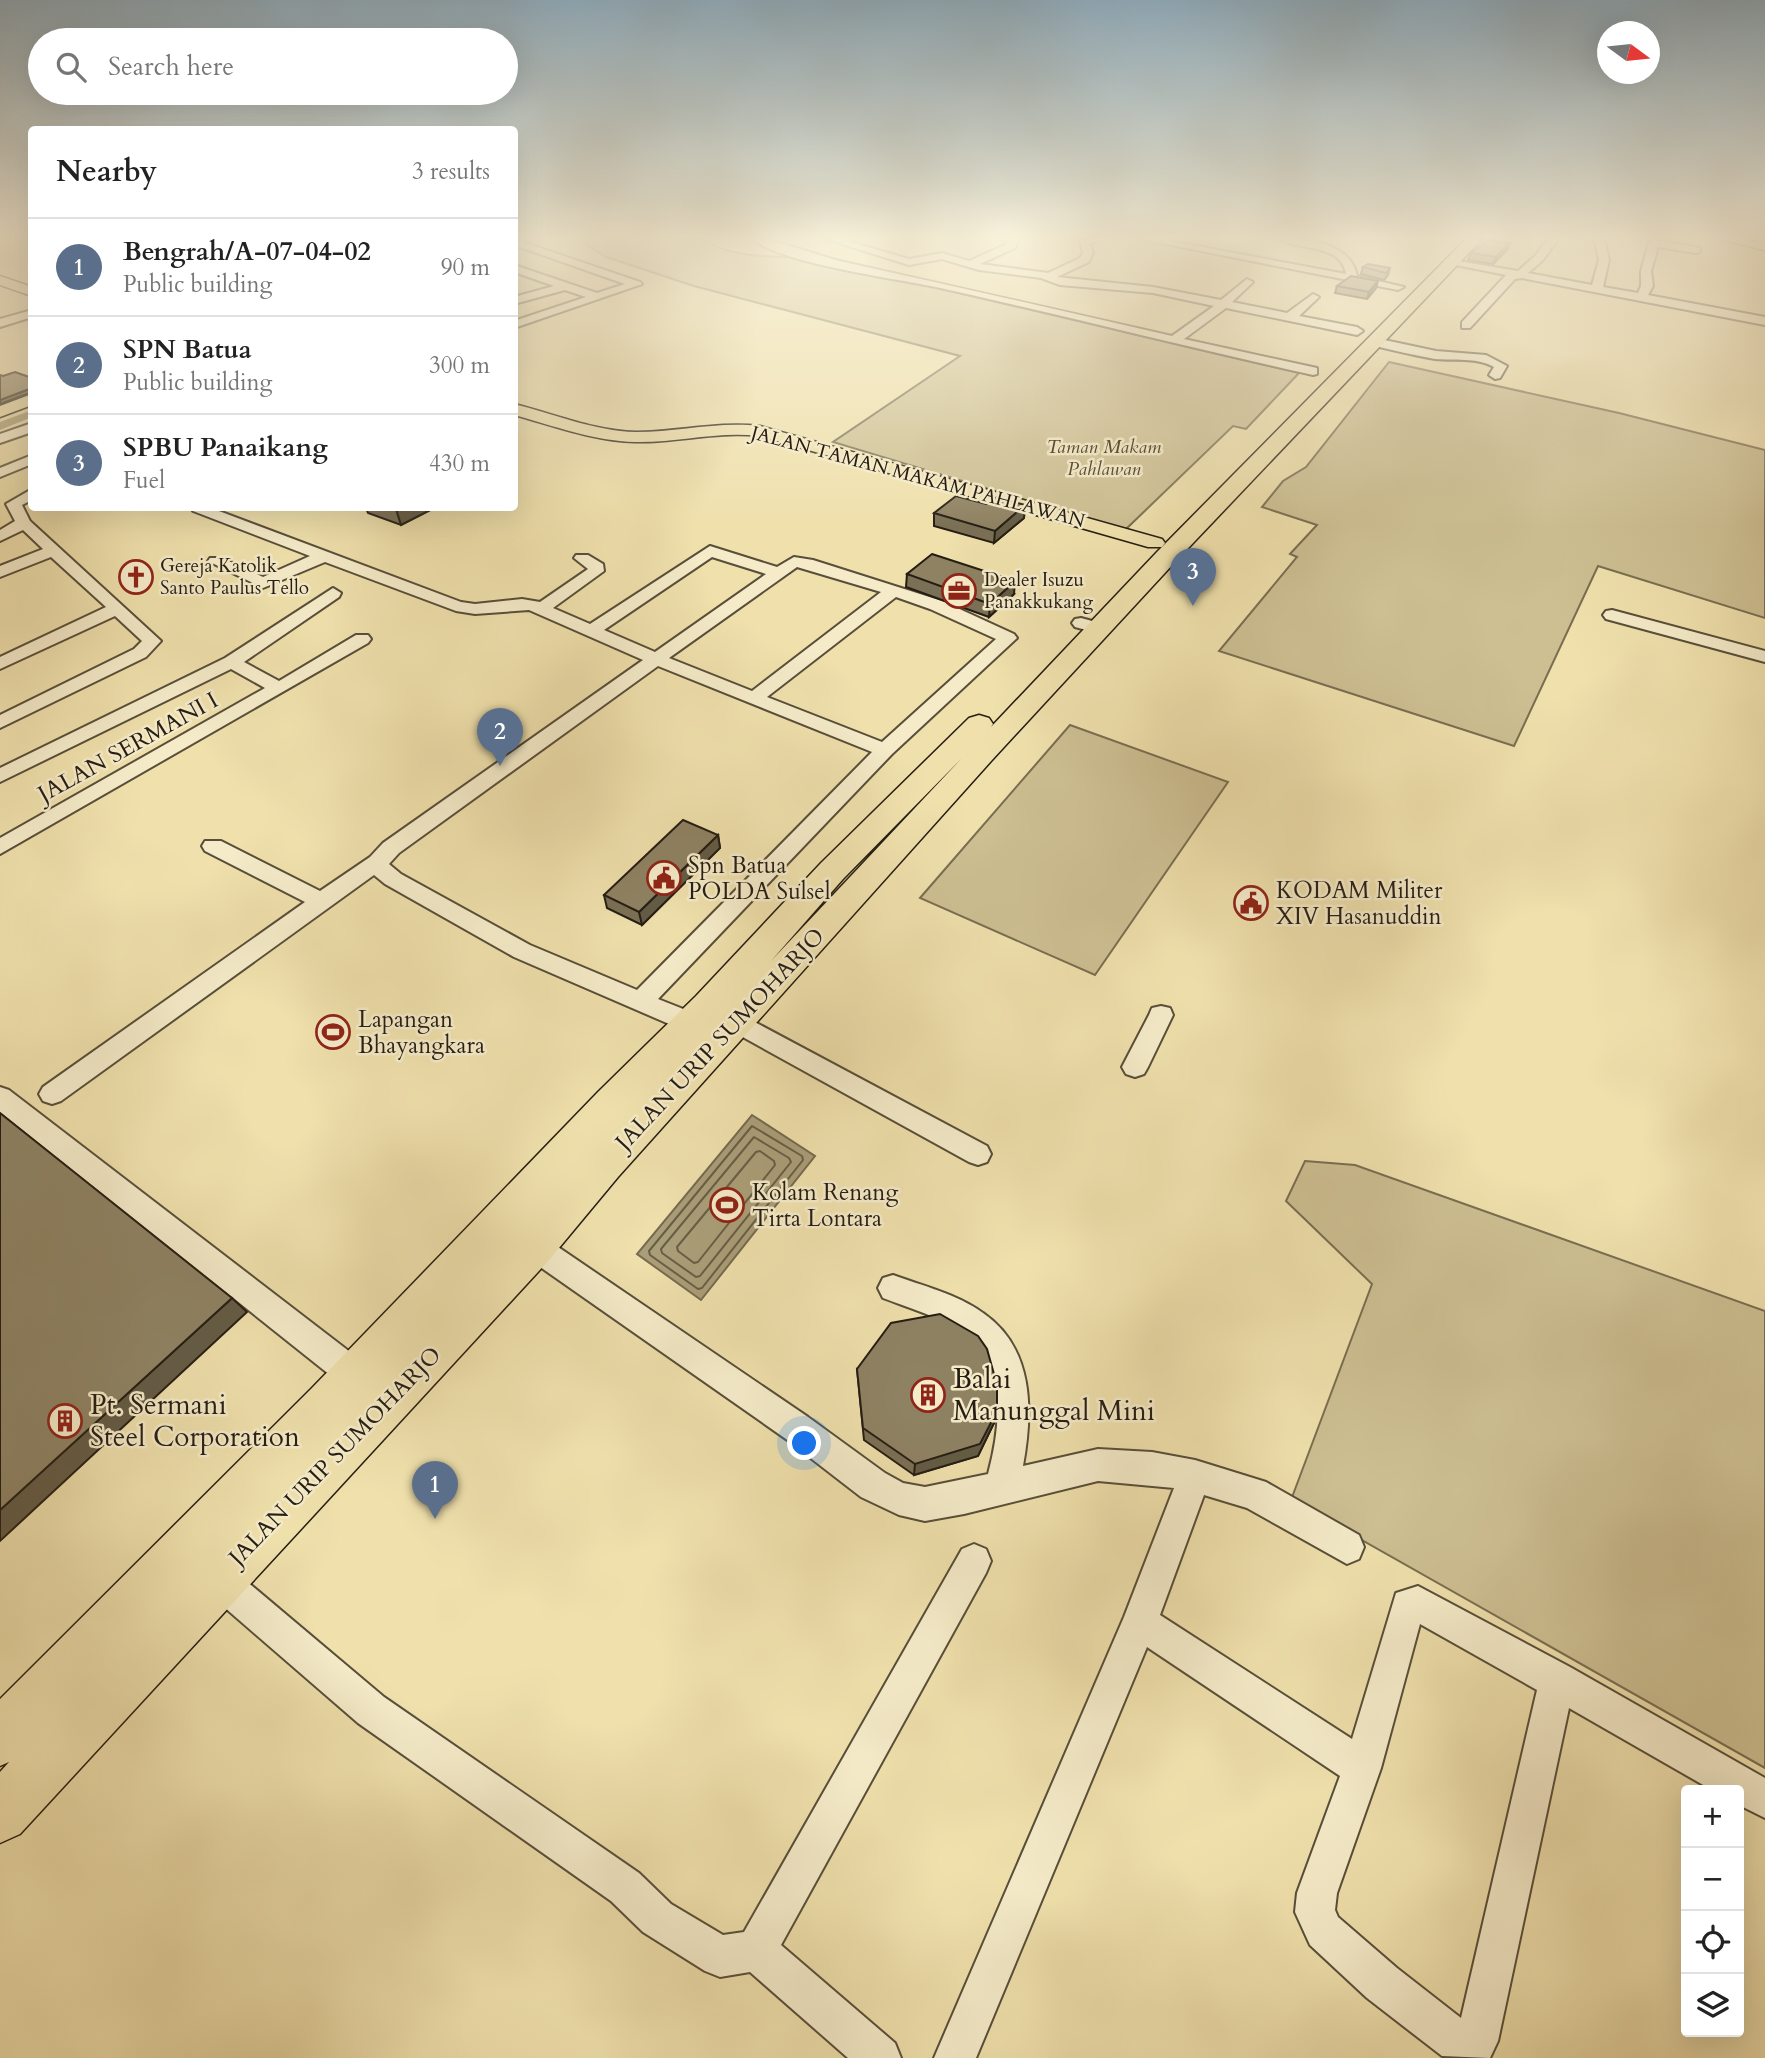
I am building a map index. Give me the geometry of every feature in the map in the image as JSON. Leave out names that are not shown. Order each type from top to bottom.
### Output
[{"type":"highway","name":"JALAN URIP SUMOHARJO","points":[[1296,391],[1335,352],[1358,335]]},
{"type":"highway","name":"JALAN URIP SUMOHARJO","points":[[0,1814],[218,1579],[534,1247],[604,1165],[713,1017],[832,872],[940,782],[1085,632],[1166,557],[1362,335]]},
{"type":"highway","name":"JALAN URIP SUMOHARJO","points":[[1085,632],[1155,543],[1229,469],[1271,420]]},
{"type":"highway","name":"JALAN URIP SUMOHARJO","points":[[0,1738],[356,1376],[499,1224],[713,1017]]},
{"type":"main road","points":[[0,412],[28,401]]},
{"type":"main road","name":"JALAN TAMAN MAKAM PAHLAWAN","points":[[518,410],[587,430],[620,436],[669,436],[730,428],[760,431],[1155,543]]},
{"type":"street","points":[[1158,335],[1313,372]]},
{"type":"street","points":[[1176,339],[1181,335]]},
{"type":"street","points":[[1390,335],[1438,356],[1461,355],[1494,362],[1501,366],[1495,375]]},
{"type":"street","points":[[0,439],[28,428]]},
{"type":"street","points":[[16,433],[28,438]]},
{"type":"street","points":[[0,473],[28,461]]},
{"type":"street","points":[[0,722],[149,646],[150,639],[51,551],[24,523],[16,503]]},
{"type":"street","points":[[206,511],[466,609],[518,604],[541,609],[656,659],[885,750]]},
{"type":"street","points":[[0,536],[24,523]]},
{"type":"street","points":[[0,572],[51,551]]},
{"type":"street","points":[[592,630],[710,551],[777,572]]},
{"type":"street","points":[[216,561],[263,583],[324,556]]},
{"type":"street","points":[[541,609],[596,571],[597,567],[582,558]]},
{"type":"street","points":[[52,1094],[377,862],[391,848],[794,562],[893,591],[989,627],[1008,638],[885,750],[641,1002]]},
{"type":"street","points":[[755,697],[893,591]]},
{"type":"street","points":[[0,776],[231,662],[333,593]]},
{"type":"street","points":[[1,663],[116,609]]},
{"type":"street","points":[[1612,615],[1765,657]]},
{"type":"street","name":"JALAN SERMANI I","points":[[0,847],[362,639]]},
{"type":"street","points":[[231,662],[274,689]]},
{"type":"street","points":[[213,846],[321,901]]},
{"type":"street","points":[[377,862],[379,869],[393,879],[522,951],[641,1002],[713,1017],[978,1154]]},
{"type":"street","points":[[1135,1067],[1161,1015]]},
{"type":"street","points":[[0,1097],[356,1376]]},
{"type":"street","points":[[499,1224],[797,1428],[873,1485],[899,1499],[925,1504],[964,1499],[1001,1487],[1098,1465],[1152,1468],[1195,1476],[1254,1494],[1347,1547]]},
{"type":"street","points":[[893,1288],[973,1323],[992,1339],[1002,1356],[1009,1373],[1014,1405],[1009,1457],[1001,1487]]},
{"type":"street","points":[[955,2058],[1140,1622],[1195,1476]]},
{"type":"street","points":[[187,1550],[371,1710],[625,1887],[657,1918],[720,1956],[756,1950]]},
{"type":"street","points":[[756,1950],[974,1561]]},
{"type":"street","points":[[1557,1680],[1477,2042],[1472,2046],[1457,2041],[1382,1983],[1324,1931],[1315,1912],[1317,1893],[1362,1768],[1408,1605],[1418,1603],[1557,1680],[1765,1800]]},
{"type":"street","points":[[1140,1622],[1362,1768]]},
{"type":"street","points":[[756,1950],[880,2058]]},
{"type":"green space","name":"Taman Makam Pahlawan","points":[[880,335],[1137,335],[1299,373],[1246,429],[1233,426],[1125,530],[833,442],[960,356]]},
{"type":"green space","points":[[1389,362],[1619,413],[1765,450],[1765,618],[1598,566],[1514,746],[1219,651],[1297,557],[1290,554],[1317,525],[1262,507],[1283,481],[1306,467]]},
{"type":"green space","points":[[1070,725],[1228,782],[1095,975],[920,898]]},
{"type":"green space","points":[[1305,1161],[1355,1165],[1765,1311],[1765,1768],[1291,1500],[1372,1284],[1286,1201]]},
{"type":"water","name":"Kolam Renang Tirta Lontara","points":[[752,1115],[815,1156],[701,1300],[637,1254]]},
{"type":"building","points":[[15,372],[28,377],[28,390],[0,400],[0,375]]},
{"type":"building","points":[[956,496],[986,504],[997,497],[1025,505],[995,531],[934,513]]},
{"type":"building","points":[[932,554],[1015,581],[990,604],[907,574]]},
{"type":"building","points":[[683,820],[718,835],[639,912],[604,895]]},
{"type":"building","name":"Pt. Sermani Steel Corporation","points":[[0,1113],[232,1298],[0,1510]]},
{"type":"building","name":"Balai Manunggal Mini","points":[[940,1314],[978,1336],[987,1349],[997,1385],[997,1411],[980,1444],[915,1464],[863,1428],[857,1369],[891,1323]]},
{"type":"waterway","points":[[0,426],[28,415]]},
{"type":"place","name":"Gereja Katolik Santo Paulus Tello","points":[[136,577]]},
{"type":"place","name":"Dealer Isuzu Panakkukang","points":[[959,591]]},
{"type":"place","name":"SPBU Panaikang","points":[[1193,606]]},
{"type":"place","name":"SPN Batua","points":[[500,766]]},
{"type":"place","name":"Spn Batua POLDA Sulsel","points":[[664,878]]},
{"type":"place","name":"KODAM Militer XIV Hasanuddin","points":[[1251,903]]},
{"type":"place","name":"Lapangan Bhayangkara","points":[[333,1032]]},
{"type":"place","name":"Kolam Renang Tirta Lontara","points":[[727,1205]]},
{"type":"place","name":"Balai Manunggal Mini","points":[[928,1395]]},
{"type":"place","name":"Pt. Sermani Steel Corporation","points":[[65,1421]]},
{"type":"place","name":"Bengrah/A-07-04-02","points":[[435,1519]]}]
